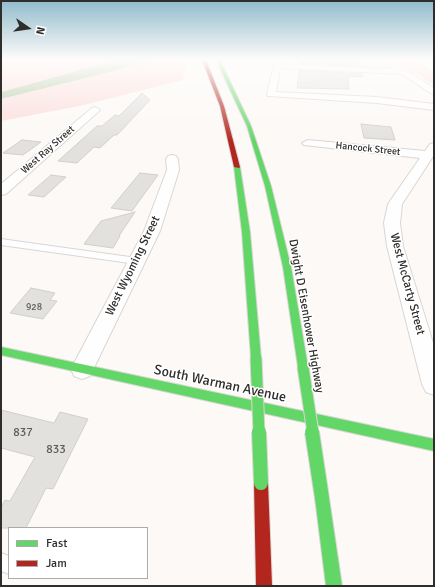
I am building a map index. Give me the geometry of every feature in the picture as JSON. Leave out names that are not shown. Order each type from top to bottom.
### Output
[{"type":"main road","points":[[215,87],[222,106],[236,165],[246,232],[256,358],[264,586]]},
{"type":"main road","name":"Dwight D Eisenhower Highway","points":[[231,87],[249,126],[268,186],[286,267],[303,368],[334,586]]},
{"type":"main road","name":"South Warman Avenue","points":[[1,351],[434,445]]},
{"type":"street","points":[[272,87],[271,94],[377,100],[434,107]]},
{"type":"street","name":"West Ray Street","points":[[1,191],[95,110]]},
{"type":"street","name":"Hancock Street","points":[[308,143],[431,151]]},
{"type":"street","name":"West McCarty Street","points":[[431,151],[400,194],[395,204],[392,223],[395,246],[434,384]]},
{"type":"street","name":"West Wyoming Street","points":[[82,368],[152,231],[173,170],[172,159]]},
{"type":"lane","points":[[1,242],[137,261]]},
{"type":"shaded area","points":[[1,87],[18,87],[1,92]]},
{"type":"shaded area","points":[[18,87],[48,87],[1,99],[1,92]]},
{"type":"shaded area","points":[[48,87],[154,87],[84,105],[1,121],[1,99]]},
{"type":"building","points":[[349,87],[349,89],[297,88]]},
{"type":"building","points":[[142,93],[150,100],[117,135],[114,135],[100,148],[94,147],[77,163],[58,161],[97,126],[102,126],[115,115],[119,116]]},
{"type":"building","points":[[361,124],[391,127],[395,140],[364,138]]},
{"type":"building","points":[[22,140],[41,142],[23,155],[3,153]]},
{"type":"building","points":[[140,173],[158,175],[132,211],[111,208]]},
{"type":"building","points":[[51,175],[66,177],[44,197],[28,195]]},
{"type":"building","points":[[135,212],[113,248],[84,244],[101,221]]},
{"type":"building","points":[[31,288],[55,293],[50,300],[57,301],[43,319],[10,313]]},
{"type":"building","points":[[1,410],[54,423],[60,412],[88,419],[53,489],[46,488],[26,527],[1,528],[1,507],[5,500],[10,501],[35,457],[1,448]]},
{"type":"traffic: fast","points":[[231,87],[249,126],[268,186],[287,267],[303,367]]},
{"type":"traffic: fast","points":[[237,167],[246,232],[256,358]]},
{"type":"traffic: fast","points":[[1,351],[434,445]]},
{"type":"traffic: fast","points":[[256,358],[261,483]]},
{"type":"traffic: fast","points":[[303,367],[322,498]]},
{"type":"traffic: fast","points":[[322,498],[334,586]]},
{"type":"traffic: jam","points":[[215,87],[222,106],[237,167]]},
{"type":"traffic: jam","points":[[261,483],[264,586]]}]
